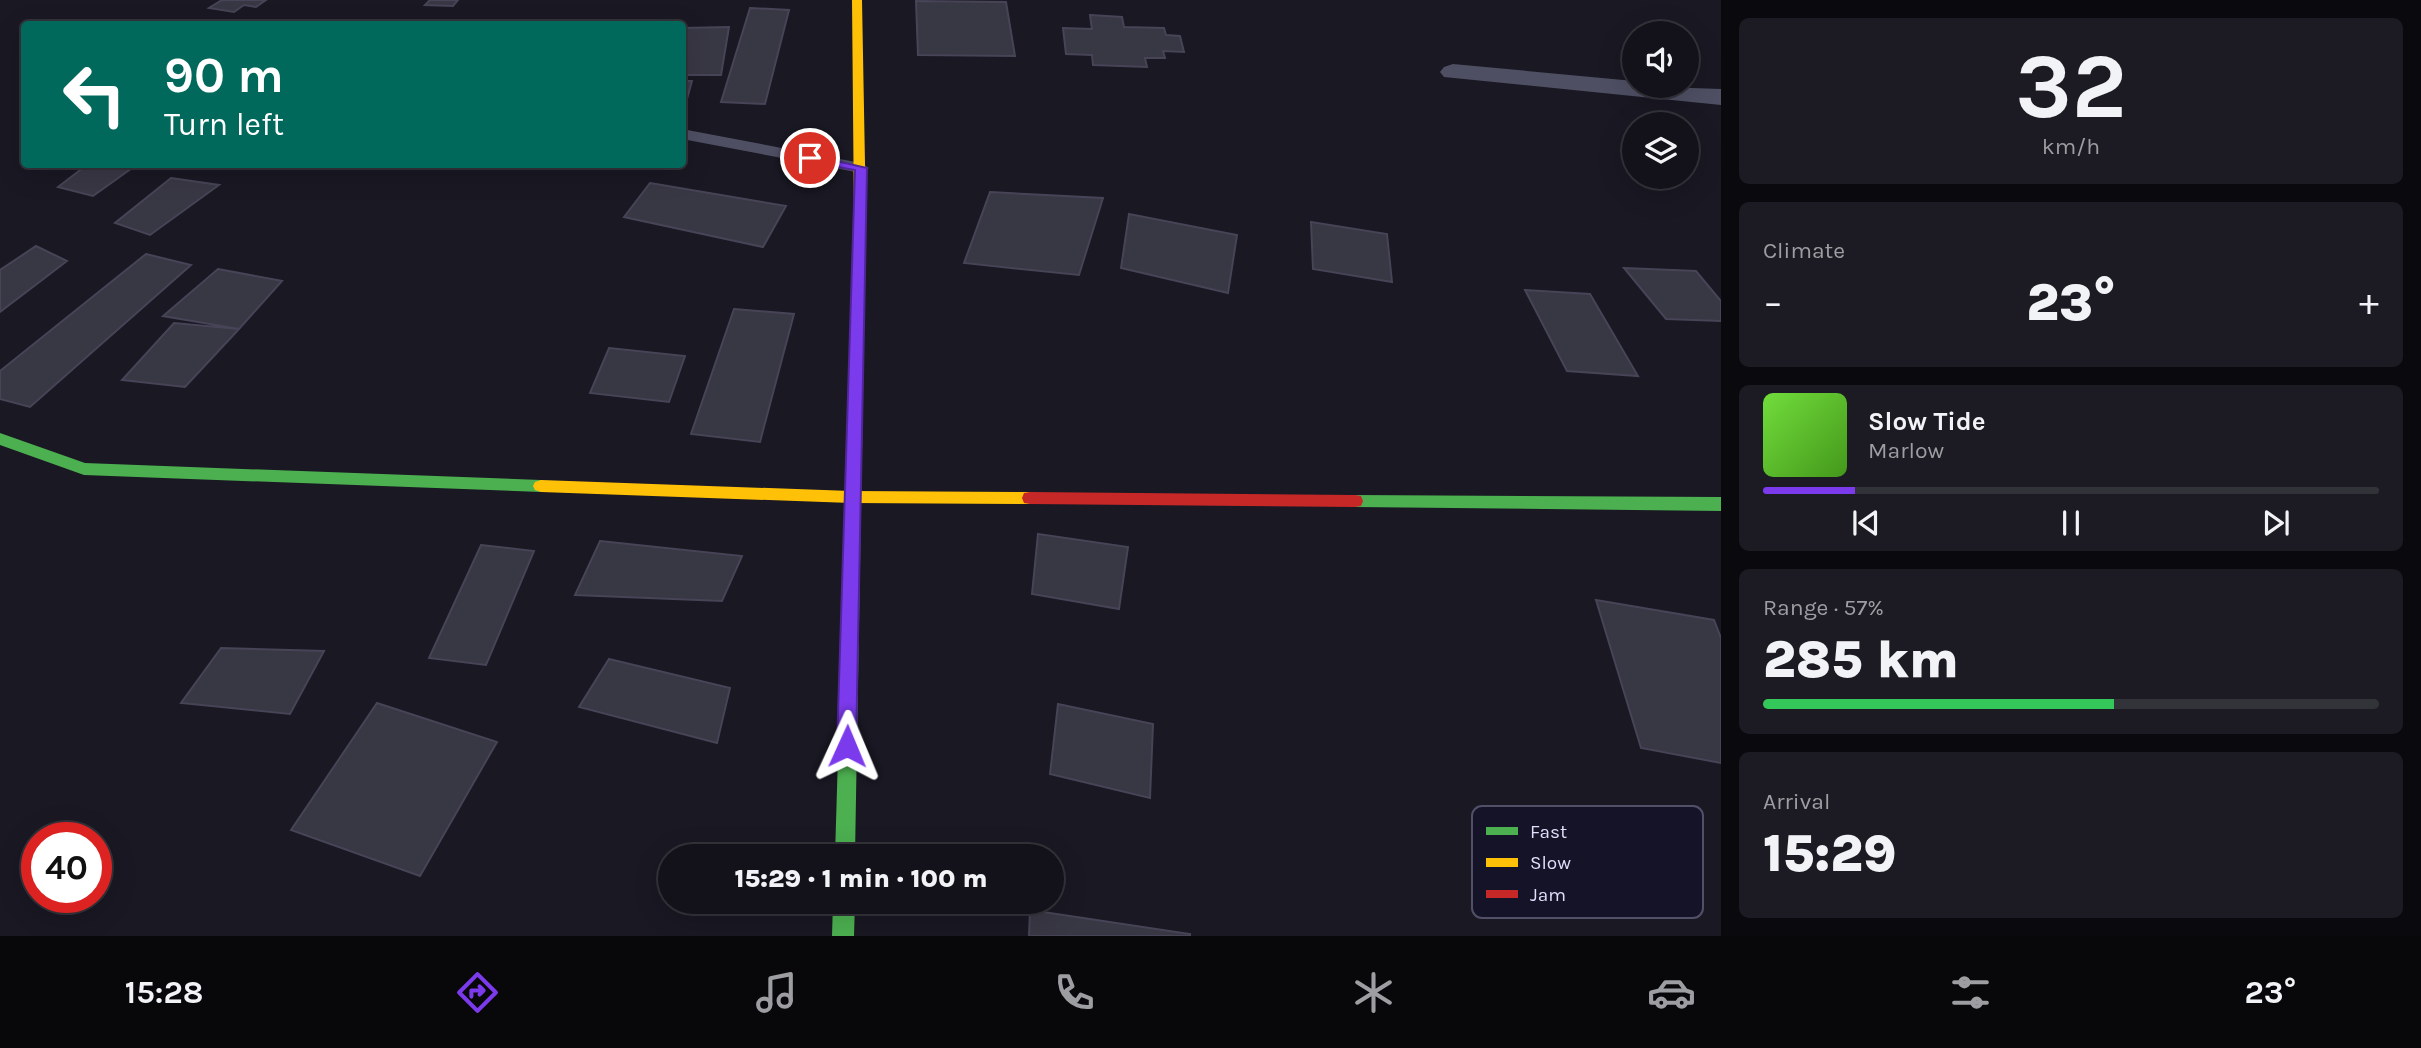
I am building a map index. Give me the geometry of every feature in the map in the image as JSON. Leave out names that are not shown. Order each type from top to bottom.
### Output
[{"type":"street","points":[[845,844],[851,497],[861,168],[858,0]]},
{"type":"street","points":[[1452,72],[1721,97]]},
{"type":"street","points":[[0,439],[84,469],[851,497],[1721,504]]},
{"type":"street","points":[[843,936],[844,914]]},
{"type":"lane","points":[[686,135],[861,168]]},
{"type":"building","points":[[222,0],[266,0],[256,7],[244,5],[234,12],[209,8]]},
{"type":"building","points":[[430,0],[458,0],[453,6],[425,5]]},
{"type":"building","points":[[916,1],[1006,2],[1015,56],[918,55]]},
{"type":"building","points":[[750,8],[789,10],[765,104],[721,102]]},
{"type":"building","points":[[1090,15],[1122,17],[1124,27],[1164,28],[1166,35],[1180,36],[1184,52],[1163,51],[1165,58],[1145,58],[1147,67],[1093,65],[1092,55],[1066,54],[1063,28],[1092,29]]},
{"type":"building","points":[[729,27],[721,75],[686,75],[686,28]]},
{"type":"building","points":[[686,81],[692,81],[686,102]]},
{"type":"building","points":[[83,168],[132,168],[93,196],[58,187]]},
{"type":"building","points":[[171,178],[219,185],[150,235],[115,223]]},
{"type":"building","points":[[650,183],[786,206],[763,247],[624,217]]},
{"type":"building","points":[[990,192],[1103,198],[1079,275],[964,263]]},
{"type":"building","points":[[1129,214],[1237,235],[1228,293],[1121,268]]},
{"type":"building","points":[[1311,222],[1387,234],[1392,282],[1313,269]]},
{"type":"building","points":[[36,246],[67,261],[0,312],[0,270]]},
{"type":"building","points":[[146,254],[191,265],[30,407],[0,399],[0,371]]},
{"type":"building","points":[[1624,268],[1696,271],[1721,301],[1721,321],[1666,319]]},
{"type":"building","points":[[218,269],[282,281],[239,329],[163,316]]},
{"type":"building","points":[[1525,290],[1590,294],[1638,376],[1567,371]]},
{"type":"building","points":[[734,309],[794,314],[760,442],[691,434]]},
{"type":"building","points":[[174,323],[239,329],[185,387],[122,380]]},
{"type":"building","points":[[609,348],[685,356],[669,402],[590,393]]},
{"type":"building","points":[[1038,534],[1128,547],[1119,609],[1032,594]]},
{"type":"building","points":[[600,541],[742,556],[722,601],[575,595]]},
{"type":"building","points":[[481,545],[534,551],[486,665],[429,658]]},
{"type":"building","points":[[1596,600],[1714,620],[1721,638],[1721,763],[1641,748]]},
{"type":"building","points":[[221,648],[324,651],[290,714],[181,703]]},
{"type":"building","points":[[609,659],[730,688],[717,743],[579,707]]},
{"type":"building","points":[[377,703],[497,742],[420,876],[291,830]]},
{"type":"building","points":[[1058,704],[1153,724],[1150,798],[1050,774]]},
{"type":"building","points":[[1030,914],[1057,914],[1190,934],[1190,936],[1029,936]]},
{"type":"traffic: fast","points":[[845,844],[860,219]]},
{"type":"traffic: fast","points":[[0,439],[84,469],[541,486]]},
{"type":"traffic: fast","points":[[1355,501],[1721,504]]},
{"type":"traffic: fast","points":[[843,936],[844,914]]},
{"type":"traffic: slow","points":[[857,0],[860,219]]},
{"type":"traffic: slow","points":[[541,486],[851,497],[1030,498]]},
{"type":"traffic: jam","points":[[1030,498],[1355,501]]},
{"type":"route","points":[[810,158],[861,168],[847,746]]}]
